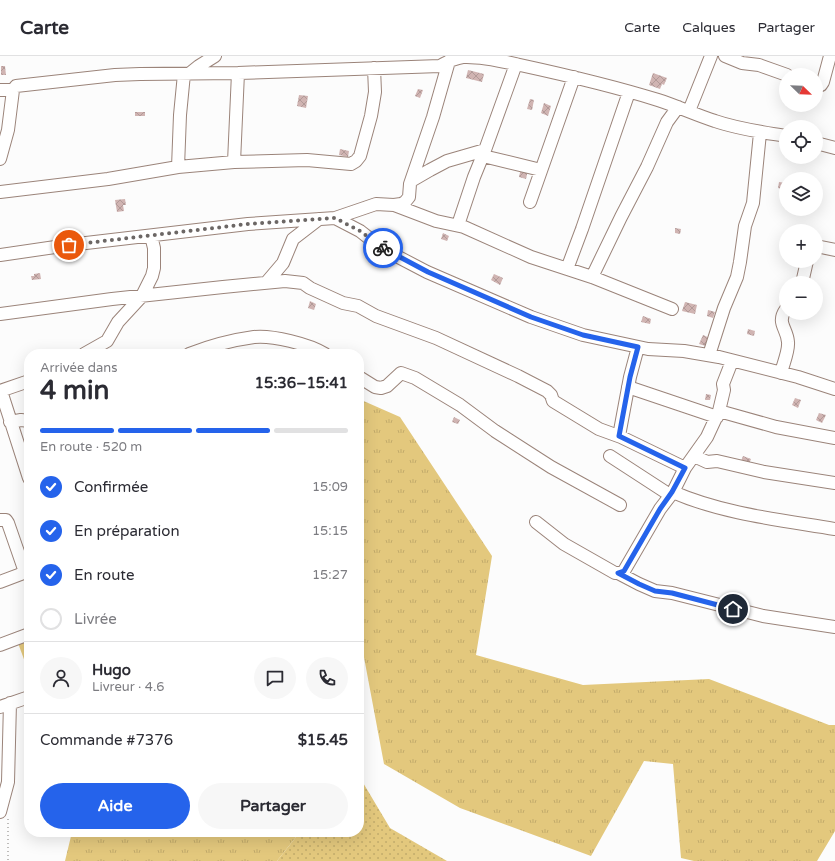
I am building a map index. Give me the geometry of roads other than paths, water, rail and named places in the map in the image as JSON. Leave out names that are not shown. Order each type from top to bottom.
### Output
[{"type":"street","points":[[178,167],[180,115],[187,74],[215,56]]},
{"type":"street","points":[[0,159],[3,135],[13,90],[16,86],[115,75],[238,73],[440,66],[449,61],[471,56],[574,77],[629,92],[715,121],[760,133],[779,135]]},
{"type":"street","points":[[592,277],[650,162],[666,122],[683,109],[711,56]]},
{"type":"street","points":[[725,56],[742,62],[760,61],[779,71]]},
{"type":"street","points":[[823,82],[830,56]]},
{"type":"street","points":[[0,255],[69,245],[248,224],[335,218],[376,204],[402,204],[407,200],[410,194],[411,181],[433,117],[449,61]]},
{"type":"street","points":[[458,226],[474,177],[516,64]]},
{"type":"street","points":[[0,192],[108,179],[178,167],[234,162],[307,160],[351,164],[354,163],[360,156],[371,116],[375,92],[374,68]]},
{"type":"street","points":[[234,162],[238,73]]},
{"type":"street","points":[[530,202],[574,77]]},
{"type":"street","points":[[0,90],[13,90]]},
{"type":"street","points":[[567,269],[629,92]]},
{"type":"street","points":[[709,355],[727,301],[737,278],[745,226],[753,203],[760,133]]},
{"type":"street","points":[[823,145],[835,148]]},
{"type":"street","points":[[411,181],[447,161],[484,153],[542,170]]},
{"type":"street","points":[[394,205],[436,221],[464,227],[532,258],[592,277],[672,309]]},
{"type":"street","points":[[335,218],[360,231],[377,245],[428,272],[531,317],[583,335],[648,349],[684,351],[709,355],[835,388]]},
{"type":"street","points":[[266,283],[283,263],[296,235],[319,219]]},
{"type":"street","points":[[94,349],[107,342],[118,322],[142,296],[152,276],[154,268],[154,248],[151,236]]},
{"type":"street","points":[[823,247],[835,250]]},
{"type":"street","points":[[0,314],[142,296],[285,281],[303,283],[310,288],[343,303],[358,306],[376,316],[436,338],[518,376],[550,393],[554,401],[599,429],[619,436],[685,468]]},
{"type":"street","points":[[781,320],[788,342],[781,373]]},
{"type":"street","points":[[202,349],[254,337],[266,337],[302,344],[313,349]]},
{"type":"street","points":[[619,436],[628,387],[638,347]]},
{"type":"street","points":[[618,573],[624,571],[685,468],[707,437],[718,414],[724,390],[723,384],[732,360]]},
{"type":"street","points":[[364,380],[375,387],[380,388],[387,386],[401,372],[415,378],[460,405],[526,452],[620,505]]},
{"type":"street","points":[[24,383],[0,391],[6,420],[24,465]]},
{"type":"street","points":[[628,387],[718,414],[835,438]]},
{"type":"street","points":[[6,420],[24,420]]},
{"type":"street","points":[[610,456],[671,493],[686,498],[734,511],[835,529]]},
{"type":"street","points":[[694,456],[707,462],[717,460],[764,472],[835,483]]},
{"type":"street","points":[[0,520],[6,520],[8,523],[24,563]]},
{"type":"street","points":[[536,522],[571,548],[655,591],[672,593],[763,616],[835,627]]},
{"type":"street","points":[[0,582],[24,572]]},
{"type":"street","points":[[0,645],[24,636]]},
{"type":"street","points":[[4,813],[8,782],[5,705],[24,699]]}]
